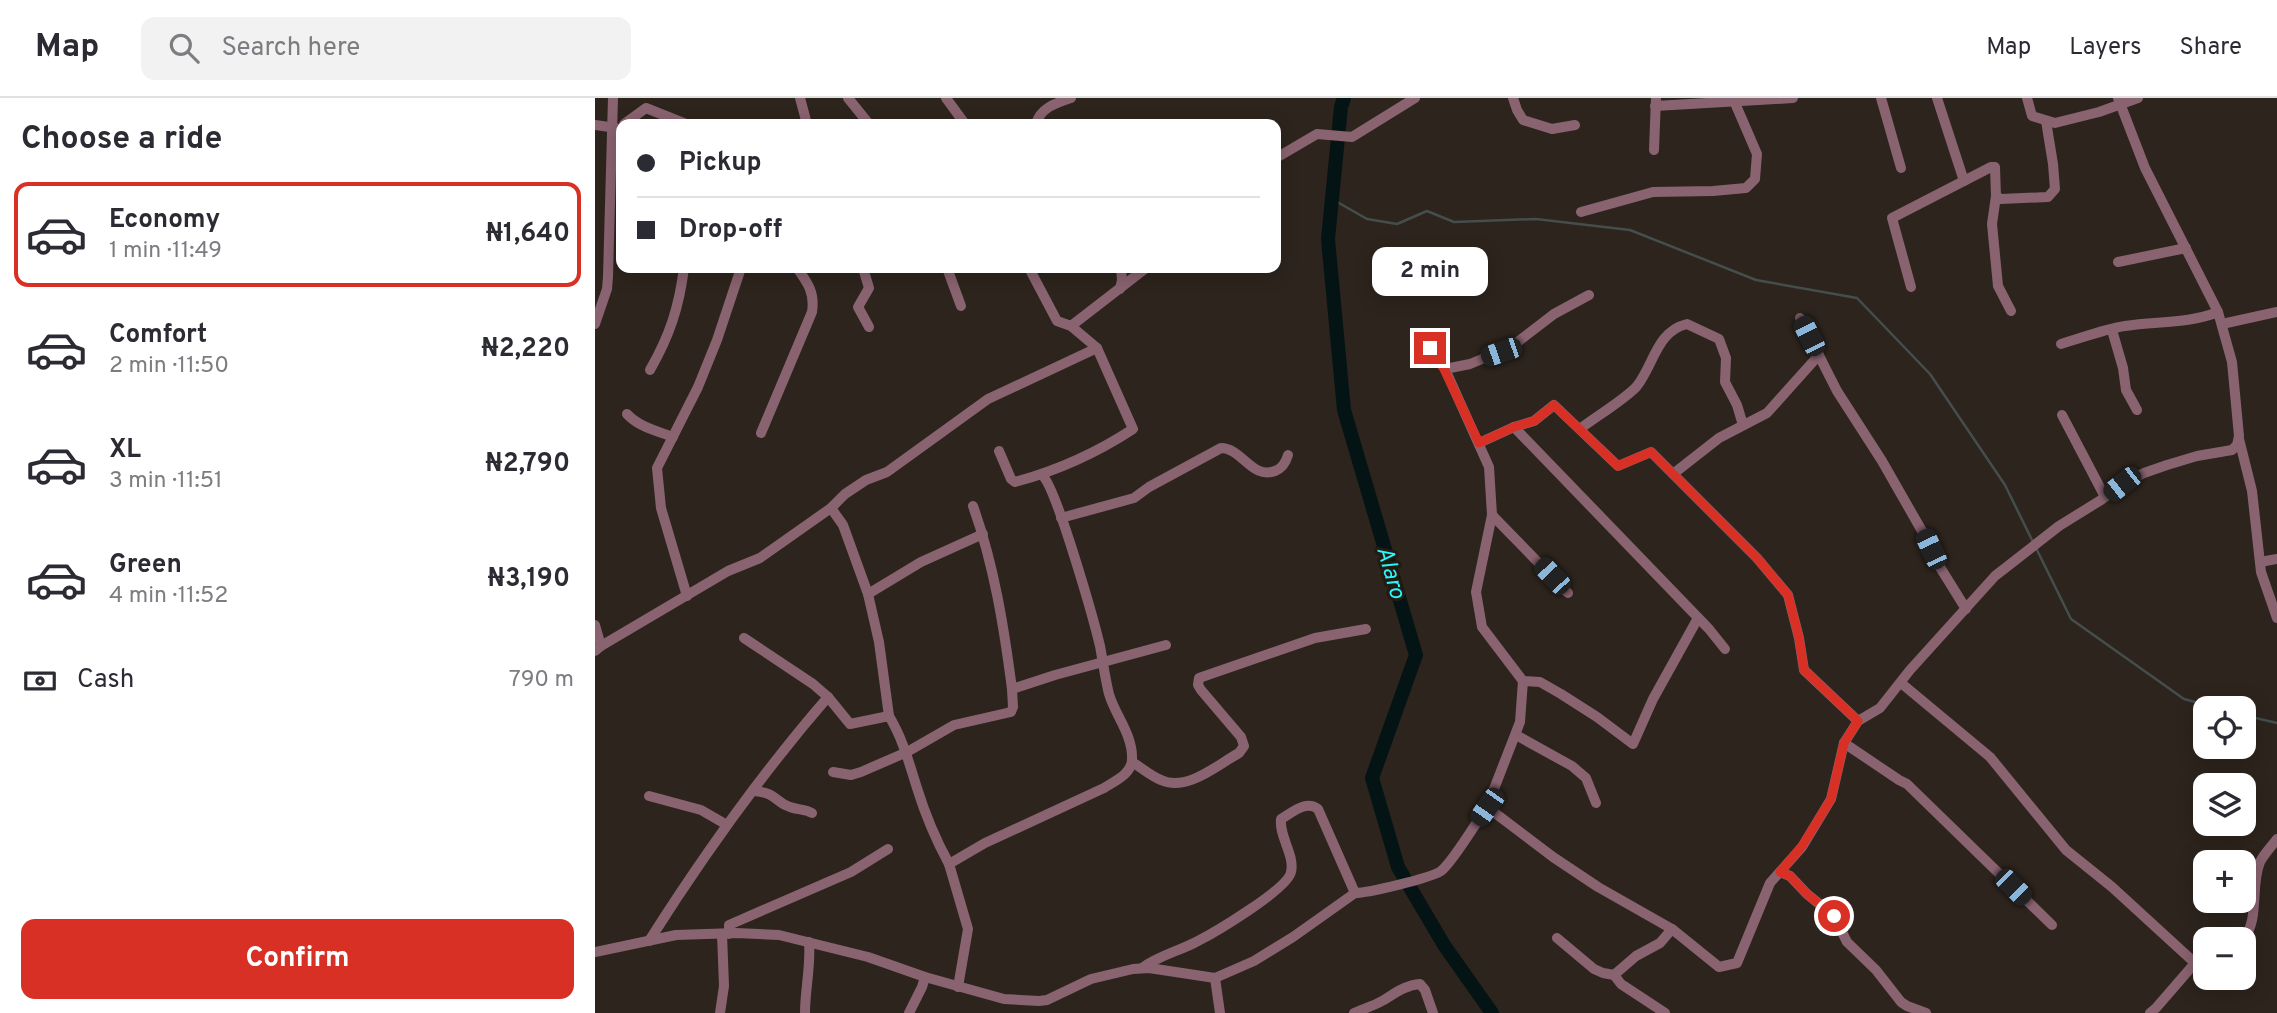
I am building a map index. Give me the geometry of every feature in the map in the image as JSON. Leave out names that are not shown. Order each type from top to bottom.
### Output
[{"type":"street","points":[[613,98],[618,119]]},
{"type":"street","points":[[800,98],[806,119]]},
{"type":"street","points":[[848,98],[865,119]]},
{"type":"street","points":[[946,98],[961,119]]},
{"type":"street","points":[[1038,119],[1045,110],[1071,98]]},
{"type":"street","points":[[1281,155],[1317,134],[1352,137],[1415,98]]},
{"type":"street","points":[[1513,98],[1524,120],[1552,129],[1575,125]]},
{"type":"street","points":[[1654,150],[1655,102],[1735,103],[1793,98]]},
{"type":"street","points":[[1881,98],[1901,168]]},
{"type":"street","points":[[1937,98],[1964,180]]},
{"type":"street","points":[[2027,98],[2032,117],[2055,123],[2119,101],[2138,98]]},
{"type":"street","points":[[2119,101],[2145,167],[2222,324],[2232,362],[2239,436],[2252,491],[2263,579],[2277,618]]},
{"type":"street","points":[[1581,212],[1653,192],[1746,188],[1755,179],[1757,154],[1735,103]]},
{"type":"street","points":[[630,119],[646,108],[673,119]]},
{"type":"street","points":[[1996,196],[2001,199],[2048,197],[2055,189],[2046,121]]},
{"type":"street","points":[[595,125],[616,126]]},
{"type":"street","points":[[1911,287],[1892,218],[1964,180],[1995,167],[1996,196],[1992,224],[1998,286],[2011,312]]},
{"type":"street","points":[[595,324],[607,289],[616,174]]},
{"type":"street","points":[[2118,262],[2186,248]]},
{"type":"street","points":[[609,253],[616,254]]},
{"type":"street","points":[[649,370],[666,342],[677,312],[683,273]]},
{"type":"street","points":[[687,596],[661,508],[657,468],[698,387],[717,340],[736,273]]},
{"type":"street","points":[[761,433],[812,312],[812,290],[800,273]]},
{"type":"street","points":[[864,273],[869,288],[858,307],[869,327]]},
{"type":"street","points":[[949,273],[961,306]]},
{"type":"street","points":[[999,451],[1014,481],[1042,475],[1120,438],[1133,429],[1097,348],[1071,326],[1057,321],[1032,273]]},
{"type":"street","points":[[1120,289],[1121,273]]},
{"type":"street","points":[[1071,326],[1140,273]]},
{"type":"street","points":[[595,280],[608,277]]},
{"type":"street","points":[[1444,369],[1470,364],[1511,347],[1554,314],[1589,295]]},
{"type":"street","points":[[2061,344],[2124,326],[2163,324],[2218,312]]},
{"type":"street","points":[[2222,324],[2246,321],[2277,312]]},
{"type":"street","points":[[1800,318],[1836,390],[1882,461],[1938,564],[1966,609]]},
{"type":"street","points":[[1580,429],[1636,387],[1664,339],[1675,327],[1687,324],[1719,339],[1725,358],[1725,382],[1737,405],[1743,425]]},
{"type":"street","points":[[2112,330],[2126,390],[2137,410]]},
{"type":"street","points":[[595,625],[598,649],[728,571],[760,558],[831,508],[845,494],[866,480],[887,472],[988,399],[1097,348]]},
{"type":"street","points":[[595,952],[675,935],[779,935],[868,957],[925,977],[1004,999],[1047,1000],[1091,979],[1142,968],[1215,978],[1264,955],[1355,893],[1441,870],[1487,807],[1521,722],[1523,681],[1482,627],[1476,592],[1492,515],[1489,467],[1444,369],[1430,348]]},
{"type":"street","points":[[1673,474],[1719,438],[1767,413],[1819,355]]},
{"type":"street","points":[[1479,443],[1534,421],[1554,405],[1618,466],[1651,452],[1757,558],[1788,595],[1804,670],[1858,721]]},
{"type":"street","points":[[627,414],[645,427],[673,437]]},
{"type":"street","points":[[2062,415],[2105,497]]},
{"type":"street","points":[[1514,427],[1725,649]]},
{"type":"street","points":[[1487,807],[1598,887],[1672,929],[1719,967],[1737,963],[1770,883],[1802,846],[1831,799],[1844,743],[1858,721],[1880,708],[1910,670],[1995,576],[2122,484],[2144,473],[2197,456],[2232,450],[2237,446],[2239,436]]},
{"type":"street","points":[[1061,518],[1134,498],[1221,448],[1230,450],[1265,474],[1279,470],[1289,454]]},
{"type":"street","points":[[949,864],[985,843],[1104,788],[1129,770],[1132,762],[1129,740],[1110,695],[1083,586],[1061,518],[1042,475]]},
{"type":"street","points":[[833,772],[851,775],[861,772],[907,752],[954,725],[1011,712],[1012,689],[1006,641],[983,534],[973,506]]},
{"type":"street","points":[[831,508],[843,524],[868,594],[879,642],[890,716],[907,752],[917,788],[949,864],[968,929],[958,987]]},
{"type":"street","points":[[1492,515],[1568,593]]},
{"type":"street","points":[[868,594],[921,562],[983,534]]},
{"type":"street","points":[[2260,562],[2277,559]]},
{"type":"street","points":[[1523,681],[1540,682],[1597,717],[1633,744],[1653,699],[1698,618]]},
{"type":"street","points":[[1132,762],[1162,781],[1181,784],[1191,781],[1239,753],[1244,746],[1241,737],[1201,690],[1198,685],[1199,678],[1315,638],[1366,629]]},
{"type":"street","points":[[744,638],[828,697],[850,724],[890,716]]},
{"type":"street","points":[[1012,689],[1167,645]]},
{"type":"street","points":[[1901,683],[1990,757],[2066,850],[2112,887],[2193,961]]},
{"type":"street","points":[[649,941],[727,825],[799,730],[828,697]]},
{"type":"street","points":[[1516,735],[1572,766],[1586,778],[1596,803]]},
{"type":"street","points":[[1844,743],[1907,784],[2052,925]]},
{"type":"street","points":[[754,790],[769,793],[787,807],[812,813]]},
{"type":"street","points":[[649,796],[701,810],[727,825]]},
{"type":"street","points":[[1142,968],[1223,926],[1287,881],[1292,869],[1280,828],[1281,819],[1307,805],[1318,809],[1355,893]]},
{"type":"street","points":[[2250,927],[2261,860],[2277,839]]},
{"type":"street","points":[[720,1013],[724,986],[725,934],[729,925],[851,872],[888,849]]},
{"type":"street","points":[[1780,872],[1790,876],[1834,916],[1847,943],[1876,970],[1904,1010],[1926,1013]]},
{"type":"street","points":[[1614,975],[1636,956],[1660,943],[1672,929]]},
{"type":"street","points":[[1557,938],[1594,969],[1614,975],[1622,984],[1665,1013]]},
{"type":"street","points":[[805,1013],[811,960],[809,942]]},
{"type":"street","points":[[2150,1013],[2193,965]]},
{"type":"street","points":[[909,1013],[925,977]]},
{"type":"street","points":[[1215,978],[1220,1013]]},
{"type":"street","points":[[1354,1013],[1413,984],[1420,984],[1425,990],[1433,1013]]},
{"type":"street","points":[[1002,1013],[1004,999]]},
{"type":"waterway","name":"Alaro","points":[[1344,98],[1328,239],[1344,410],[1416,655],[1372,778],[1398,867],[1444,945],[1492,1013]]},
{"type":"waterway","points":[[1332,199],[1367,219],[1397,224],[1427,211],[1454,222],[1536,219],[1630,230],[1756,280],[1857,298],[1930,374],[2005,485],[2033,542]]},
{"type":"waterway","points":[[2036,548],[2071,619],[2184,699],[2193,701]]},
{"type":"waterway","points":[[2256,718],[2277,723]]},
{"type":"route","points":[[1430,348],[1444,369],[1479,443],[1534,421],[1554,405],[1618,466],[1651,452],[1757,558],[1788,595],[1804,670],[1858,721],[1844,743],[1831,799],[1802,846],[1780,872],[1790,876],[1834,916]]}]
